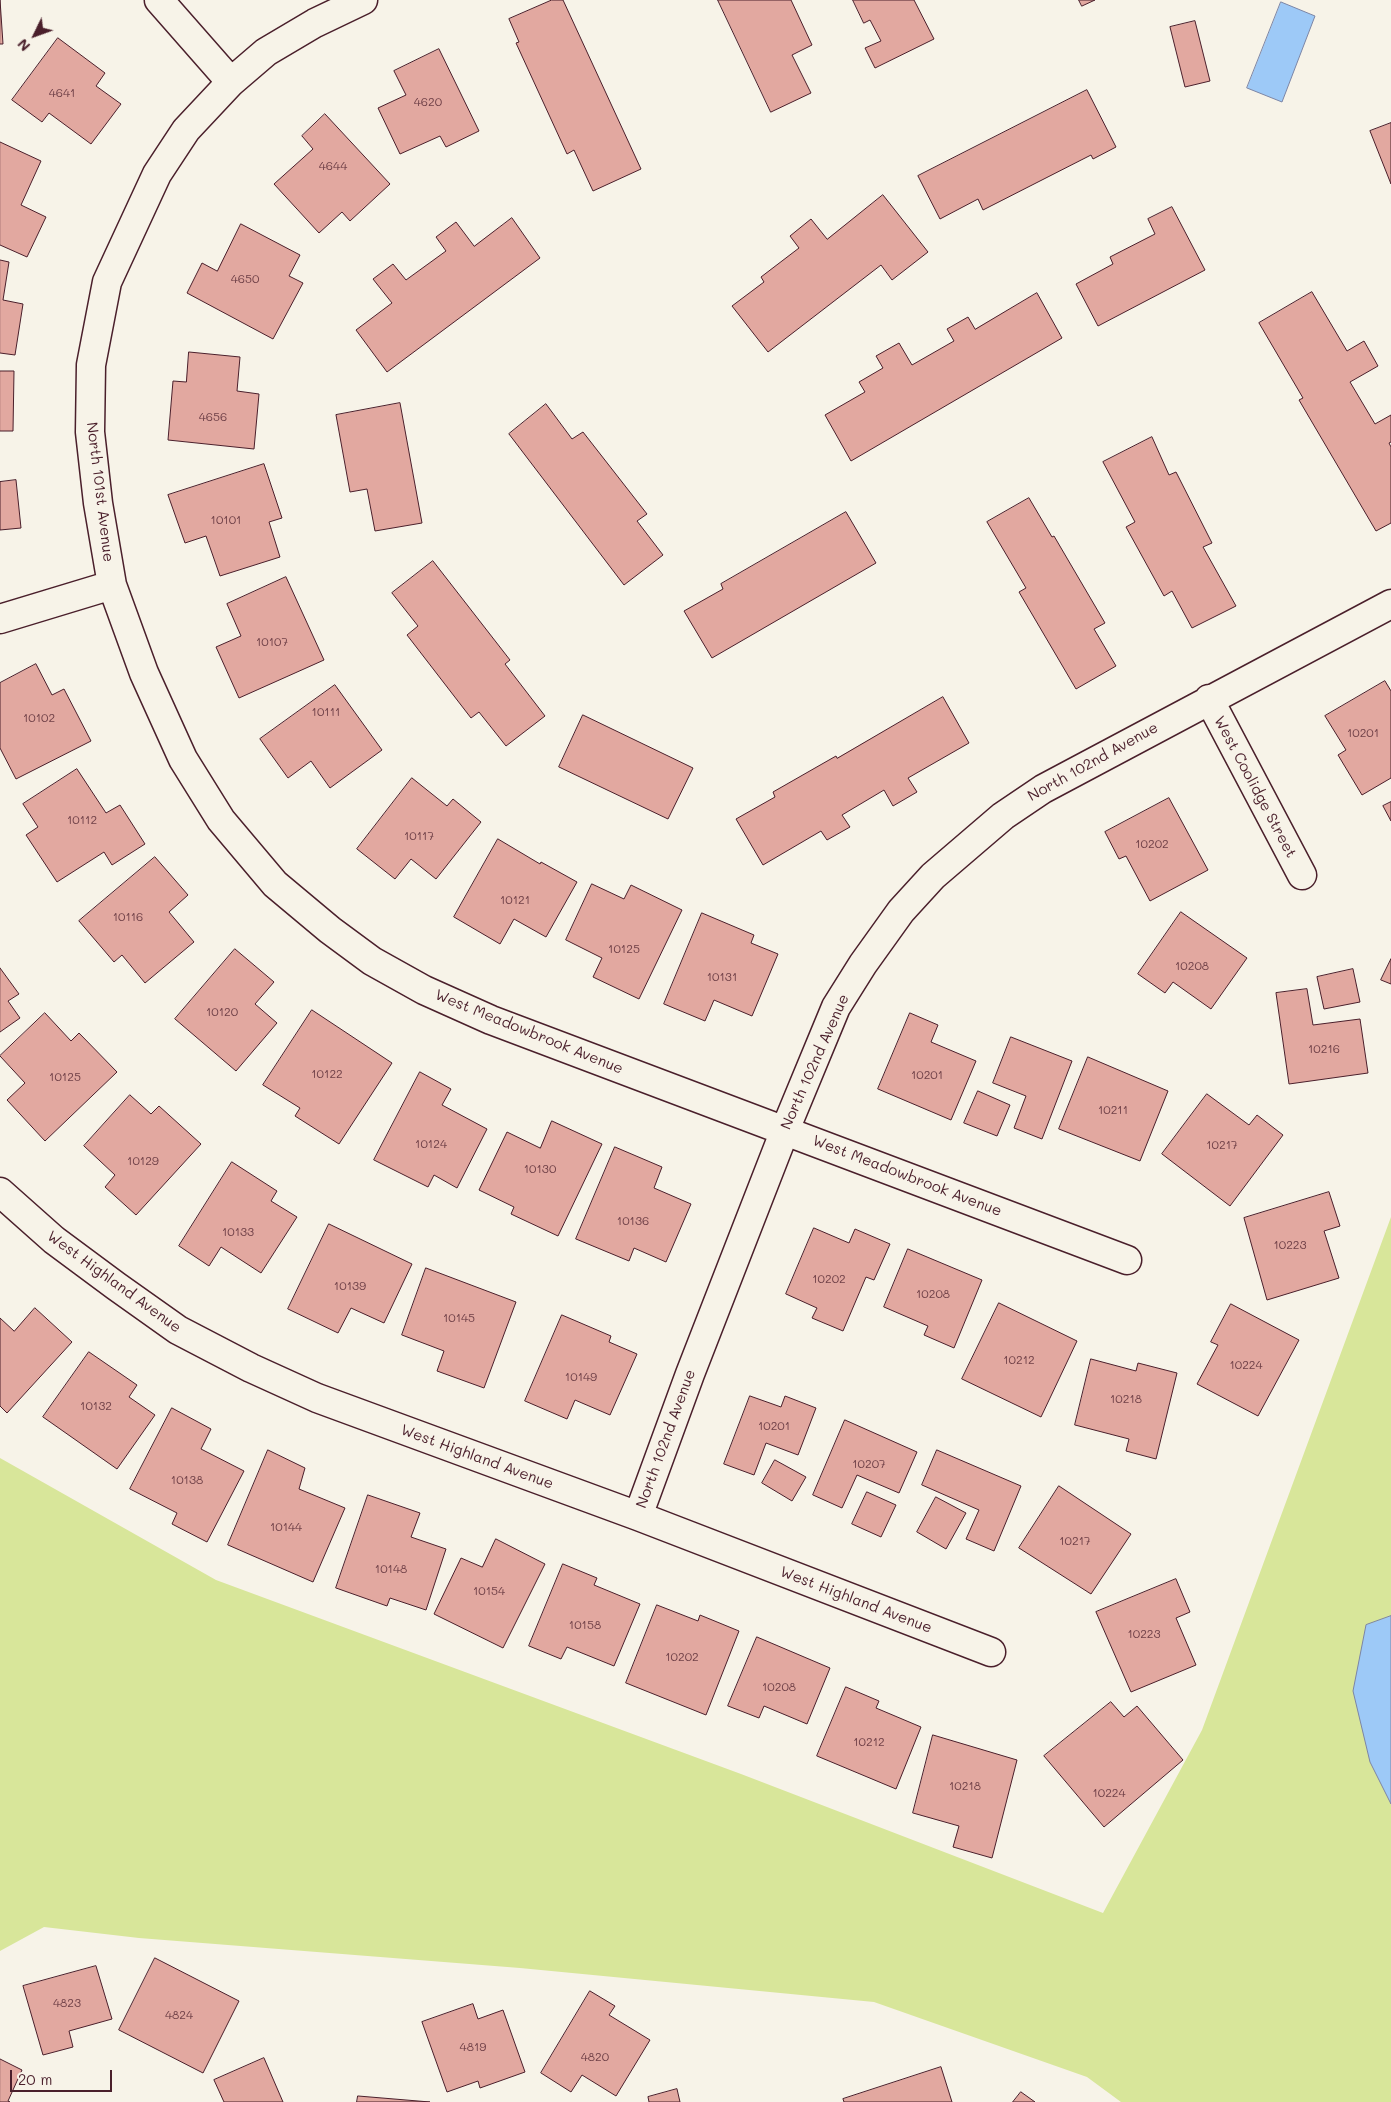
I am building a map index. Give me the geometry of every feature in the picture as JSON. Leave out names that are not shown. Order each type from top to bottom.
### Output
[{"type":"street","points":[[159,0],[231,82]]},
{"type":"street","name":"North 101st Avenue","points":[[112,584],[98,503],[90,432],[91,365],[107,282],[157,174],[186,130],[231,82],[266,52],[314,23],[363,0]]},
{"type":"street","points":[[0,619],[112,584]]},
{"type":"street","name":"West Meadowbrook Avenue","points":[[112,584],[144,673],[183,759],[221,820],[276,884],[330,930],[372,961],[424,990],[491,1020],[1127,1260]]},
{"type":"street","name":"North 102nd Avenue","points":[[638,1516],[690,1374],[784,1130],[836,1007],[863,964],[901,910],[933,876],[1003,816],[1043,788],[1208,699],[1391,604]]},
{"type":"street","name":"West Coolidge Street","points":[[1208,699],[1302,875]]},
{"type":"street","name":"West Highland Avenue","points":[[0,1192],[54,1240],[178,1330],[251,1368],[317,1398],[638,1516],[991,1652]]},
{"type":"green space","points":[[1391,1217],[1391,2102],[1121,2102],[1087,2077],[874,2002],[520,1968],[139,1938],[44,1927],[0,1951],[0,1458],[216,1580],[741,1774],[1103,1913],[1202,1730]]},
{"type":"water","points":[[1281,2],[1315,16],[1282,102],[1247,88]]},
{"type":"water","points":[[1391,1616],[1391,1804],[1370,1762],[1353,1691],[1366,1625]]},
{"type":"building","points":[[0,0],[3,44],[0,44]]},
{"type":"building","points":[[552,0],[563,0],[641,169],[593,191],[574,150],[567,154],[516,43],[519,42],[509,19]]},
{"type":"building","points":[[718,0],[791,0],[812,45],[792,55],[811,93],[771,112]]},
{"type":"building","points":[[853,0],[914,0],[934,39],[875,68],[865,48],[881,41],[870,20],[864,23]]},
{"type":"building","points":[[1079,0],[1095,0],[1082,6]]},
{"type":"building","points":[[1195,21],[1210,81],[1185,87],[1170,27]]},
{"type":"building","points":[[58,38],[105,73],[96,86],[121,104],[91,144],[49,113],[42,122],[12,100]]},
{"type":"building","points":[[439,49],[479,131],[446,147],[440,136],[400,154],[378,108],[406,95],[394,71]]},
{"type":"building","points":[[1087,90],[1116,147],[1093,159],[1091,155],[983,210],[978,199],[940,219],[918,176]]},
{"type":"building","points":[[325,114],[390,184],[350,221],[342,212],[319,233],[274,184],[313,149],[302,136]]},
{"type":"building","points":[[1391,123],[1391,184],[1370,131]]},
{"type":"building","points":[[0,142],[41,161],[21,205],[46,217],[27,257],[0,245]]},
{"type":"building","points":[[883,195],[928,252],[892,280],[881,265],[768,352],[732,306],[764,282],[761,277],[799,248],[790,236],[811,219],[827,239]]},
{"type":"building","points":[[1172,207],[1205,270],[1098,326],[1076,284],[1113,264],[1110,257],[1155,234],[1148,219]]},
{"type":"building","points":[[512,218],[540,258],[387,372],[356,330],[392,303],[373,279],[393,264],[406,280],[446,251],[436,237],[456,222],[474,246]]},
{"type":"building","points":[[241,224],[300,255],[289,276],[303,283],[273,339],[187,293],[202,263],[217,271]]},
{"type":"building","points":[[0,260],[9,262],[3,300],[23,304],[15,355],[0,353]]},
{"type":"building","points":[[1312,292],[1347,351],[1364,341],[1378,366],[1350,382],[1375,424],[1391,415],[1391,442],[1389,443],[1391,447],[1391,523],[1376,531],[1299,400],[1303,398],[1259,323]]},
{"type":"building","points":[[1037,293],[1062,338],[851,461],[825,415],[865,392],[859,382],[883,368],[876,356],[899,343],[912,365],[954,341],[947,329],[968,317],[975,329]]},
{"type":"building","points":[[189,352],[240,357],[237,391],[259,394],[254,449],[168,440],[173,381],[186,382]]},
{"type":"building","points":[[0,371],[14,371],[13,431],[0,431]]},
{"type":"building","points":[[400,403],[422,523],[375,531],[367,489],[350,492],[336,415]]},
{"type":"building","points":[[546,404],[572,439],[583,432],[647,514],[637,521],[663,555],[624,585],[509,434]]},
{"type":"building","points":[[1152,437],[1169,475],[1176,472],[1212,543],[1203,547],[1236,606],[1192,628],[1172,591],[1164,596],[1126,527],[1135,522],[1103,462]]},
{"type":"building","points":[[264,464],[282,518],[269,522],[280,557],[220,576],[206,536],[185,543],[168,495]]},
{"type":"building","points":[[16,480],[21,528],[0,530],[0,482]]},
{"type":"building","points":[[1029,498],[1052,537],[1054,536],[1105,623],[1094,629],[1116,666],[1076,689],[1019,592],[1026,588],[987,522]]},
{"type":"building","points":[[846,512],[876,563],[712,658],[684,611],[723,589],[721,584]]},
{"type":"building","points":[[433,561],[510,660],[505,664],[545,716],[506,746],[479,712],[471,718],[407,635],[418,626],[392,593]]},
{"type":"building","points":[[286,577],[324,660],[239,698],[216,647],[241,636],[227,604]]},
{"type":"building","points":[[36,664],[52,695],[64,689],[91,741],[16,779],[0,748],[0,683]]},
{"type":"building","points":[[1385,681],[1391,691],[1391,778],[1362,795],[1338,755],[1346,750],[1325,716]]},
{"type":"building","points":[[335,685],[382,750],[330,788],[311,761],[288,778],[260,739]]},
{"type":"building","points":[[943,697],[969,743],[908,778],[917,792],[893,806],[884,790],[842,815],[850,827],[827,840],[821,831],[763,865],[736,819],[775,797],[773,792],[836,756],[837,758]]},
{"type":"building","points":[[583,715],[693,768],[668,819],[559,767]]},
{"type":"building","points":[[77,769],[106,813],[120,805],[145,844],[112,865],[104,852],[57,882],[26,835],[38,827],[23,804]]},
{"type":"building","points":[[412,778],[447,806],[453,799],[481,822],[436,879],[411,859],[395,879],[357,849]]},
{"type":"building","points":[[1169,798],[1208,870],[1150,901],[1126,856],[1119,859],[1105,832]]},
{"type":"building","points":[[1391,802],[1391,821],[1383,806]]},
{"type":"building","points":[[498,839],[540,864],[541,862],[577,882],[546,937],[514,919],[500,944],[454,917]]},
{"type":"building","points":[[155,857],[188,895],[169,912],[194,942],[145,983],[122,955],[114,962],[79,921]]},
{"type":"building","points":[[592,884],[624,899],[631,885],[682,910],[639,999],[593,977],[602,958],[566,940]]},
{"type":"building","points":[[1181,912],[1247,958],[1211,1009],[1173,982],[1165,993],[1138,974]]},
{"type":"building","points":[[702,913],[754,935],[751,943],[778,954],[752,1016],[714,1000],[705,1021],[664,1004]]},
{"type":"building","points":[[235,949],[274,982],[255,1004],[277,1023],[236,1071],[175,1019]]},
{"type":"building","points":[[1391,959],[1391,984],[1381,980]]},
{"type":"building","points":[[0,968],[19,994],[8,1001],[20,1018],[0,1032]]},
{"type":"building","points":[[1353,969],[1360,1002],[1324,1009],[1317,977]]},
{"type":"building","points":[[1307,989],[1313,1025],[1360,1019],[1368,1073],[1289,1084],[1276,993]]},
{"type":"building","points":[[312,1010],[392,1063],[339,1144],[295,1116],[300,1108],[263,1085]]},
{"type":"building","points":[[45,1013],[71,1041],[79,1033],[117,1072],[45,1141],[7,1100],[25,1083],[0,1056]]},
{"type":"building","points":[[910,1013],[938,1025],[931,1042],[976,1061],[951,1120],[878,1089]]},
{"type":"building","points":[[1011,1037],[1072,1061],[1042,1139],[1014,1128],[1026,1096],[993,1083]]},
{"type":"building","points":[[1088,1057],[1168,1091],[1140,1161],[1059,1129]]},
{"type":"building","points":[[420,1072],[451,1089],[442,1105],[487,1129],[457,1188],[434,1175],[428,1187],[374,1160]]},
{"type":"building","points":[[978,1091],[1010,1105],[997,1136],[964,1123]]},
{"type":"building","points":[[1207,1094],[1249,1125],[1257,1115],[1283,1135],[1230,1206],[1162,1154]]},
{"type":"building","points":[[130,1095],[151,1114],[159,1106],[201,1144],[136,1215],[105,1187],[115,1175],[84,1146]]},
{"type":"building","points":[[552,1121],[602,1144],[558,1236],[511,1214],[514,1207],[479,1190],[507,1132],[540,1148]]},
{"type":"building","points":[[615,1147],[662,1167],[654,1188],[691,1204],[666,1262],[634,1248],[629,1261],[576,1239]]},
{"type":"building","points":[[232,1162],[277,1191],[271,1201],[297,1217],[261,1273],[221,1247],[209,1266],[179,1246]]},
{"type":"building","points":[[1329,1192],[1340,1226],[1324,1231],[1339,1278],[1267,1300],[1244,1218]]},
{"type":"building","points":[[329,1224],[412,1264],[384,1323],[351,1308],[338,1333],[288,1309]]},
{"type":"building","points":[[814,1228],[849,1243],[855,1229],[890,1244],[874,1280],[866,1277],[843,1331],[812,1318],[817,1308],[786,1294]]},
{"type":"building","points":[[908,1249],[982,1280],[954,1348],[924,1335],[928,1326],[884,1307]]},
{"type":"building","points":[[426,1268],[516,1302],[484,1388],[437,1371],[444,1351],[402,1335]]},
{"type":"building","points":[[999,1303],[1077,1341],[1041,1417],[962,1379]]},
{"type":"building","points":[[1231,1304],[1299,1340],[1258,1416],[1197,1384],[1218,1345],[1211,1342]]},
{"type":"building","points":[[35,1308],[72,1342],[7,1413],[0,1406],[0,1318],[14,1331]]},
{"type":"building","points":[[562,1315],[611,1336],[609,1342],[637,1354],[610,1415],[575,1400],[567,1419],[525,1401]]},
{"type":"building","points":[[89,1352],[137,1385],[129,1397],[155,1415],[117,1469],[43,1417]]},
{"type":"building","points":[[1091,1359],[1136,1371],[1138,1363],[1177,1373],[1156,1459],[1126,1451],[1129,1439],[1075,1425]]},
{"type":"building","points":[[750,1396],[781,1407],[785,1396],[816,1408],[798,1455],[766,1443],[754,1475],[724,1464]]},
{"type":"building","points":[[172,1408],[211,1429],[201,1449],[244,1471],[207,1542],[172,1524],[177,1513],[130,1489]]},
{"type":"building","points":[[845,1420],[917,1452],[899,1493],[857,1475],[842,1508],[813,1495]]},
{"type":"building","points":[[268,1450],[305,1468],[299,1489],[345,1508],[313,1582],[228,1545]]},
{"type":"building","points":[[937,1450],[1021,1486],[994,1551],[966,1539],[979,1510],[922,1485]]},
{"type":"building","points":[[775,1460],[806,1477],[792,1501],[762,1483]]},
{"type":"building","points":[[1059,1486],[1131,1534],[1091,1594],[1019,1548]]},
{"type":"building","points":[[867,1492],[896,1505],[881,1537],[852,1524]]},
{"type":"building","points":[[368,1495],[420,1513],[411,1537],[446,1549],[426,1610],[390,1598],[387,1606],[336,1588]]},
{"type":"building","points":[[936,1497],[966,1513],[946,1549],[917,1532]]},
{"type":"building","points":[[496,1539],[545,1564],[503,1648],[434,1614],[461,1558],[482,1567]]},
{"type":"building","points":[[563,1564],[597,1578],[594,1585],[640,1604],[614,1666],[567,1647],[561,1659],[529,1646]]},
{"type":"building","points":[[1176,1579],[1190,1612],[1176,1618],[1196,1665],[1131,1692],[1096,1612]]},
{"type":"building","points":[[657,1605],[698,1621],[700,1615],[739,1631],[706,1715],[626,1683]]},
{"type":"building","points":[[757,1637],[830,1668],[807,1724],[764,1706],[759,1718],[728,1706]]},
{"type":"building","points":[[846,1687],[879,1701],[876,1708],[921,1727],[896,1789],[817,1756]]},
{"type":"building","points":[[1111,1702],[1124,1717],[1137,1706],[1183,1760],[1104,1827],[1044,1756]]},
{"type":"building","points":[[933,1735],[1017,1760],[992,1858],[953,1847],[959,1826],[913,1813]]},
{"type":"building","points":[[155,1958],[239,2001],[203,2073],[119,2030]]},
{"type":"building","points":[[96,1966],[112,2019],[69,2031],[73,2047],[43,2055],[23,1986]]},
{"type":"building","points":[[590,1991],[615,2006],[609,2015],[650,2040],[616,2096],[582,2075],[571,2092],[541,2073]]},
{"type":"building","points":[[473,2004],[478,2019],[503,2010],[525,2072],[480,2088],[478,2081],[447,2092],[422,2022]]},
{"type":"building","points":[[264,2058],[283,2102],[224,2102],[214,2080]]},
{"type":"building","points":[[0,2059],[22,2070],[8,2101],[10,2102],[0,2102]]},
{"type":"building","points":[[941,2067],[952,2102],[844,2102],[843,2099]]},
{"type":"building","points":[[677,2089],[680,2102],[649,2102],[648,2097]]},
{"type":"building","points":[[1021,2092],[1035,2102],[1013,2102]]},
{"type":"building","points":[[358,2096],[430,2102],[357,2102]]}]
